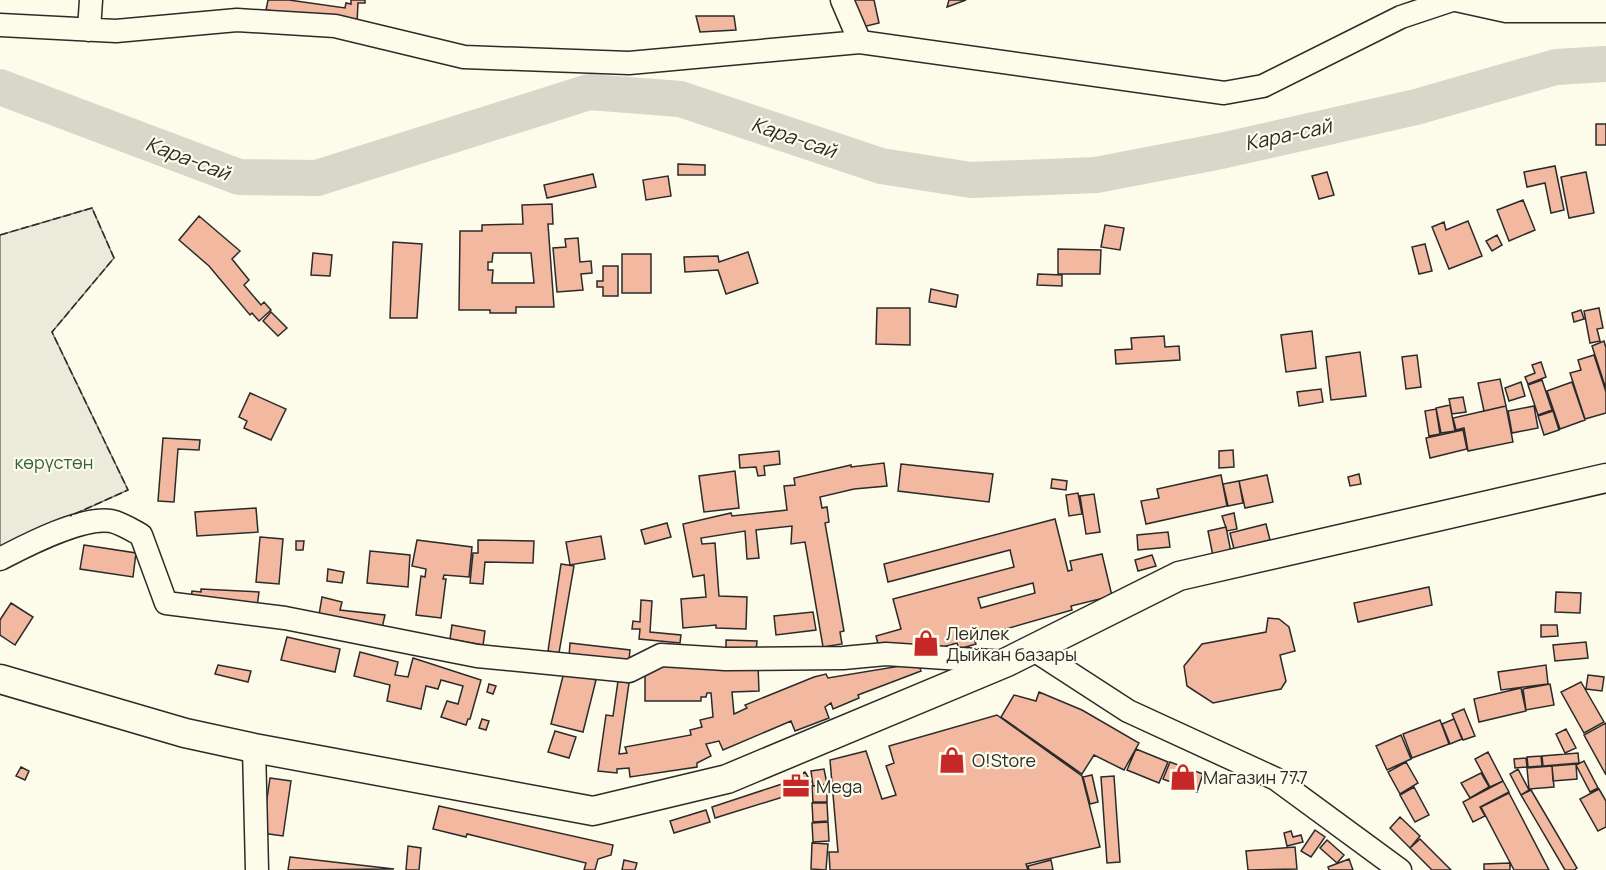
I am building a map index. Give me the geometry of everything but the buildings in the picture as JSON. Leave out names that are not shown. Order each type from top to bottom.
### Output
[{"type":"main road","points":[[0,679],[185,733],[593,811],[726,779],[924,694],[1034,650],[1179,576],[1606,478]]},
{"type":"street","points":[[89,30],[91,0]]},
{"type":"street","points":[[842,0],[860,42]]},
{"type":"street","points":[[0,25],[116,32],[237,20],[335,26],[464,57],[629,63],[860,42],[1224,93],[1263,86],[1401,17],[1454,0],[1506,11],[1606,11]]},
{"type":"street","points":[[0,559],[34,541],[79,525],[110,521],[141,535],[166,603],[285,618],[477,656],[629,671],[661,655],[725,659],[843,658],[886,654],[1007,662]]},
{"type":"street","points":[[1034,650],[1128,711],[1276,779],[1400,870]]},
{"type":"street","points":[[254,748],[257,870]]},
{"type":"green space","name":"көрүстөн","points":[[92,208],[114,258],[52,332],[128,490],[0,548],[0,235]]},
{"type":"waterway","name":"Кара-сай","points":[[0,87],[239,177],[317,178],[589,92],[680,99],[881,166],[971,180],[1096,175],[1221,151],[1416,107],[1556,67],[1606,64]]},
{"type":"fence","points":[[0,235],[92,208],[114,258],[52,332],[128,490],[70,516]]},
{"type":"place","name":"Лейлек Дыйкан базары","points":[[926,643]]},
{"type":"place","name":"O!Store","points":[[952,760]]},
{"type":"place","name":"Магазин 777","points":[[1183,777]]},
{"type":"place","name":"Mega","points":[[796,786]]}]
